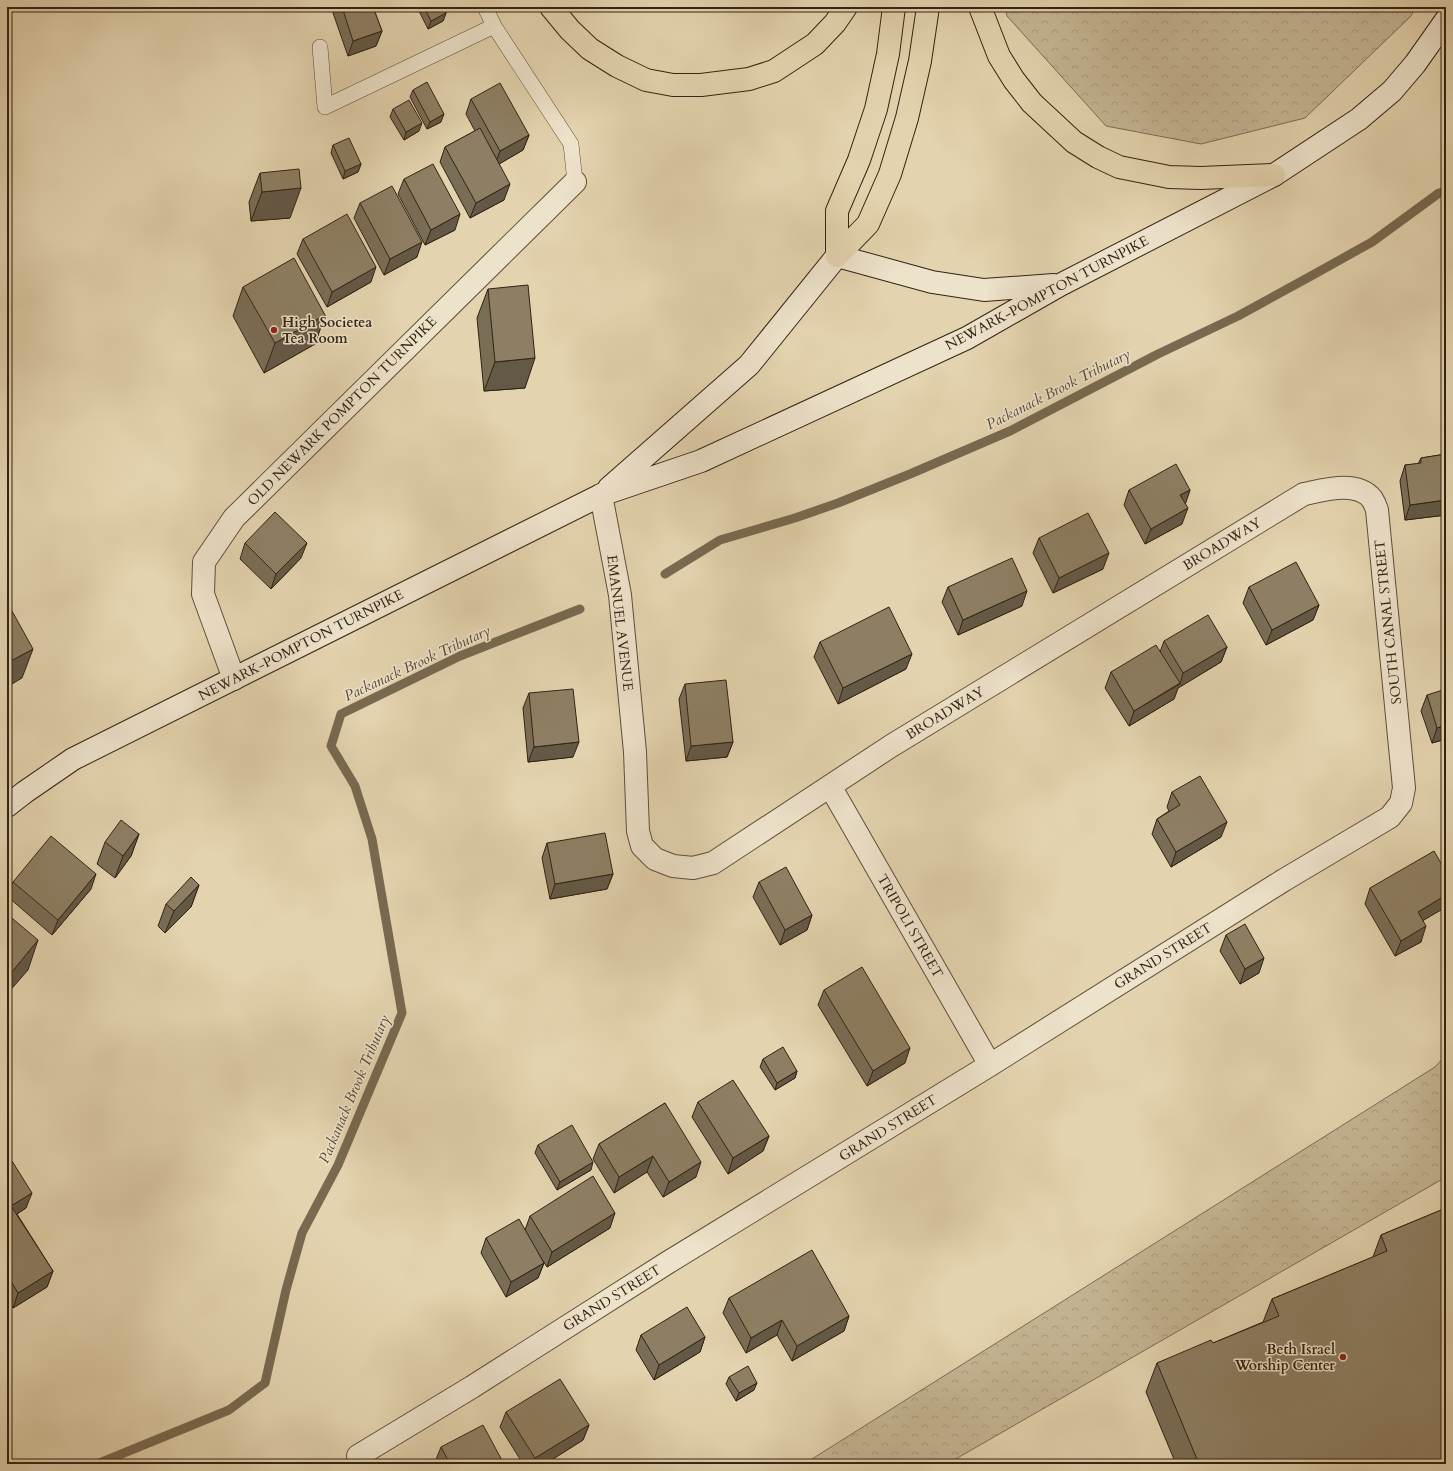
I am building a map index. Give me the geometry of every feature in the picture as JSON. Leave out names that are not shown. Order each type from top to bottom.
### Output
[{"type":"highway","points":[[551,7],[570,30],[590,49],[617,66],[646,80],[673,85],[701,85],[749,79],[774,71],[815,44],[835,23],[846,7]]},
{"type":"highway","points":[[837,256],[837,211],[859,160],[876,109],[888,54],[894,7]]},
{"type":"highway","points":[[837,256],[868,224],[890,174],[908,118],[920,61],[928,7]]},
{"type":"highway","points":[[980,7],[1000,56],[1014,80],[1032,103],[1074,142],[1098,157],[1119,167],[1169,177],[1201,178],[1274,175]]},
{"type":"street","name":"NEWARK-POMPTON TURNPIKE","points":[[7,806],[72,759],[601,495],[709,458],[967,338],[1060,285],[1274,175],[1359,119],[1392,91],[1415,64],[1446,20]]},
{"type":"street","name":"OLD NEWARK POMPTON TURNPIKE","points":[[234,679],[203,594],[204,562],[234,518],[575,182]]},
{"type":"street","points":[[837,256],[932,282],[984,290],[1060,285]]},
{"type":"street","name":"NEWARK-POMPTON TURNPIKE","points":[[601,495],[697,413],[749,365],[837,256]]},
{"type":"street","name":"SOUTH CANAL STREET","points":[[1333,488],[1344,487],[1360,490],[1372,498],[1377,510],[1404,788]]},
{"type":"street","name":"BROADWAY","points":[[634,752],[638,831],[642,846],[655,859],[673,866],[693,868],[713,863],[891,746],[1304,494],[1333,488]]},
{"type":"street","name":"EMANUEL AVENUE","points":[[601,495],[620,596],[634,752]]},
{"type":"street","name":"TRIPOLI STREET","points":[[830,786],[990,1065]]},
{"type":"street","name":"GRAND STREET","points":[[358,1456],[472,1387],[674,1259],[990,1065],[1284,880],[1390,817],[1401,803],[1404,788]]},
{"type":"lane","points":[[485,7],[494,26],[571,144],[575,182]]},
{"type":"lane","points":[[320,47],[325,107],[494,26]]},
{"type":"green space","points":[[1005,7],[1415,7],[1411,16],[1305,118],[1201,144],[1106,126],[1007,16]]},
{"type":"green space","points":[[1446,1055],[1446,1177],[947,1464],[804,1464],[1435,1067]]},
{"type":"building","points":[[342,7],[373,7],[382,31],[353,41]]},
{"type":"building","points":[[424,7],[442,7],[446,13],[431,21]]},
{"type":"building","points":[[427,82],[444,114],[430,122],[413,90]]},
{"type":"building","points":[[500,83],[529,135],[500,151],[471,99]]},
{"type":"building","points":[[409,100],[422,123],[406,132],[393,109]]},
{"type":"building","points":[[480,128],[510,184],[476,203],[445,147]]},
{"type":"building","points":[[349,138],[361,164],[345,171],[333,145]]},
{"type":"building","points":[[433,164],[460,214],[431,230],[404,179]]},
{"type":"building","points":[[299,169],[301,188],[262,192],[260,173]]},
{"type":"building","points":[[392,186],[422,242],[390,259],[360,203]]},
{"type":"building","points":[[347,214],[376,267],[332,292],[303,239]]},
{"type":"building","points":[[294,258],[325,315],[275,343],[243,287]]},
{"type":"building","points":[[528,285],[535,358],[495,362],[488,289]]},
{"type":"building","points":[[1446,454],[1446,500],[1410,505],[1405,465],[1421,463],[1421,458]]},
{"type":"building","points":[[1176,464],[1190,490],[1180,495],[1188,508],[1151,529],[1129,490]]},
{"type":"building","points":[[275,512],[307,543],[276,574],[245,543]]},
{"type":"building","points":[[1088,513],[1109,553],[1059,578],[1039,538]]},
{"type":"building","points":[[1012,558],[1027,591],[963,620],[948,587]]},
{"type":"building","points":[[1296,562],[1319,605],[1272,630],[1249,587]]},
{"type":"building","points":[[7,602],[33,649],[7,663]]},
{"type":"building","points":[[889,607],[912,654],[843,688],[820,642]]},
{"type":"building","points":[[1208,615],[1227,647],[1183,673],[1164,641]]},
{"type":"building","points":[[1156,645],[1180,683],[1134,711],[1111,672]]},
{"type":"building","points":[[726,680],[733,742],[691,746],[685,684]]},
{"type":"building","points":[[573,689],[579,742],[534,747],[529,693]]},
{"type":"building","points":[[1446,689],[1446,725],[1437,728],[1427,695]]},
{"type":"building","points":[[1200,776],[1227,822],[1176,852],[1157,819],[1180,805],[1172,792]]},
{"type":"building","points":[[121,820],[139,834],[123,856],[105,842]]},
{"type":"building","points":[[605,833],[613,874],[555,884],[547,843]]},
{"type":"building","points":[[51,836],[96,874],[58,920],[13,882]]},
{"type":"building","points":[[1434,851],[1446,872],[1446,895],[1418,912],[1426,926],[1401,941],[1370,888]]},
{"type":"building","points":[[786,867],[812,915],[785,930],[759,882]]},
{"type":"building","points":[[191,877],[199,885],[174,911],[166,904]]},
{"type":"building","points":[[7,914],[38,940],[7,978]]},
{"type":"building","points":[[1245,924],[1264,958],[1245,969],[1226,935]]},
{"type":"building","points":[[862,967],[910,1048],[873,1071],[824,990]]},
{"type":"building","points":[[783,1047],[797,1071],[777,1083],[763,1059]]},
{"type":"building","points":[[733,1080],[769,1136],[733,1158],[698,1102]]},
{"type":"building","points":[[665,1103],[701,1162],[669,1182],[653,1156],[619,1177],[599,1144]]},
{"type":"building","points":[[572,1125],[593,1162],[560,1182],[538,1145]]},
{"type":"building","points":[[12,1161],[32,1193],[11,1206],[53,1271],[18,1293],[7,1275],[7,1165]]},
{"type":"building","points":[[593,1176],[615,1213],[552,1252],[530,1216]]},
{"type":"building","name":"Beth Israel Worship Center","points":[[1446,1208],[1446,1464],[1199,1464],[1157,1363],[1211,1340],[1213,1343],[1279,1316],[1272,1299],[1387,1251],[1381,1235]]},
{"type":"building","points":[[519,1219],[544,1263],[511,1282],[486,1238]]},
{"type":"building","points":[[812,1250],[849,1316],[797,1346],[782,1320],[751,1338],[729,1298]]},
{"type":"building","points":[[687,1307],[705,1337],[659,1365],[641,1335]]},
{"type":"building","points":[[748,1366],[757,1383],[739,1393],[729,1377]]},
{"type":"building","points":[[560,1379],[589,1425],[535,1458],[506,1412]]},
{"type":"building","points":[[483,1425],[504,1464],[450,1464],[441,1447]]},
{"type":"waterway","name":"Packanack Brook Tributary","points":[[665,574],[720,540],[795,518],[838,503],[1010,431],[1158,354],[1238,316],[1311,276],[1372,242],[1439,193],[1446,191]]},
{"type":"waterway","name":"Packanack Brook Tributary","points":[[97,1464],[229,1410],[265,1383],[286,1290],[302,1233],[338,1165],[402,1013],[372,839],[355,786],[331,746],[341,714],[460,656],[580,609]]},
{"type":"place","name":"High Societea Tea Room","points":[[274,330]]},
{"type":"place","name":"Beth Israel Worship Center","points":[[1343,1357]]}]
